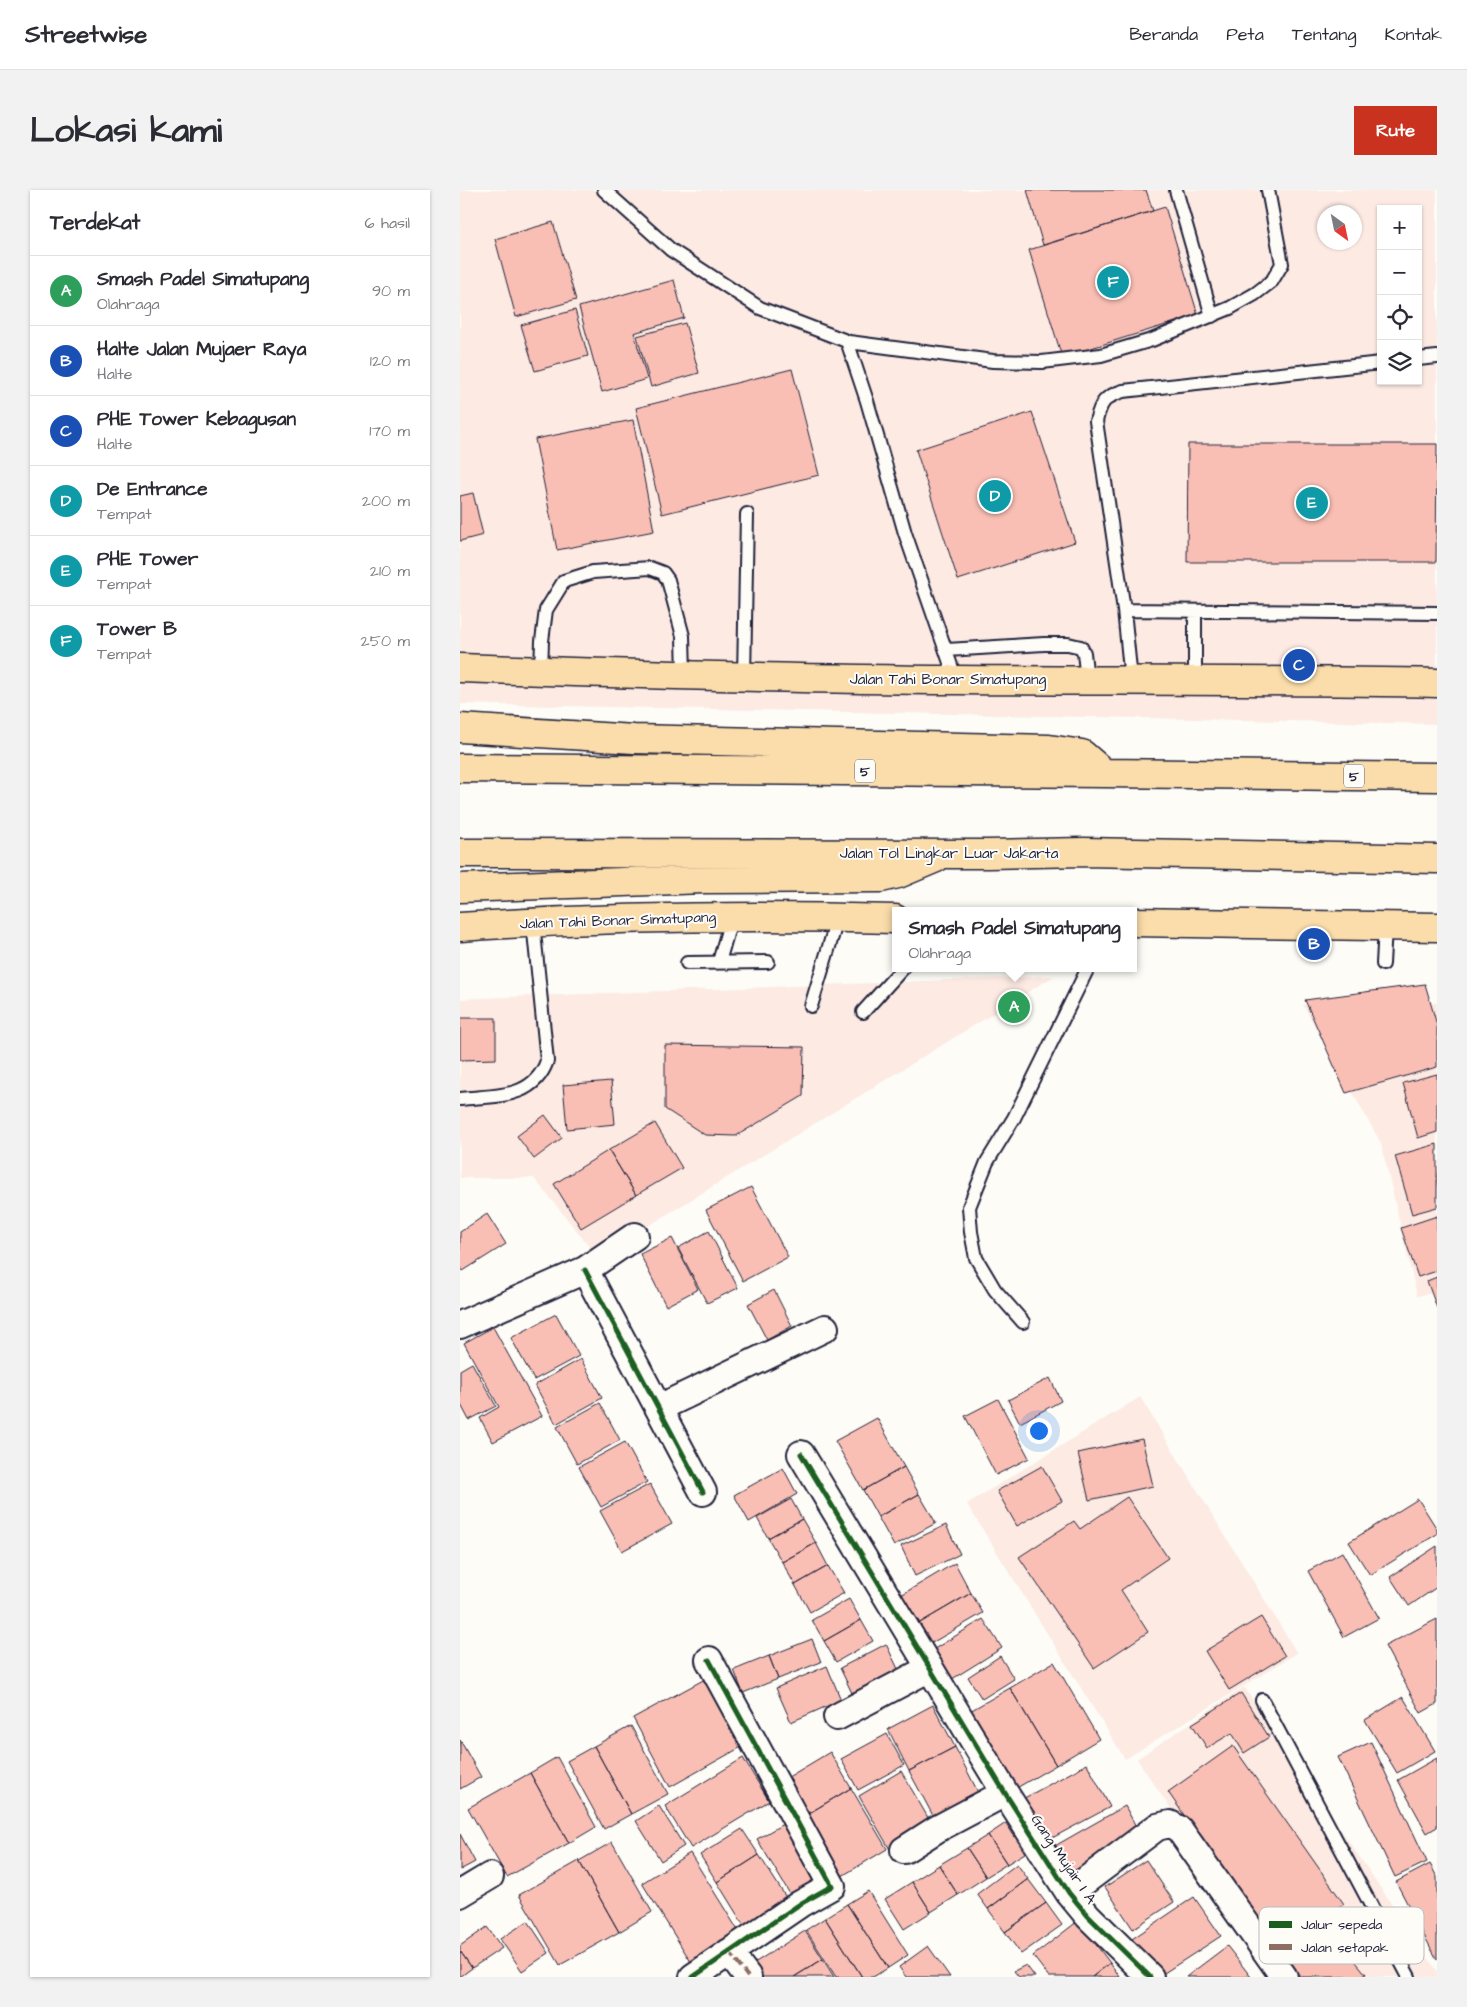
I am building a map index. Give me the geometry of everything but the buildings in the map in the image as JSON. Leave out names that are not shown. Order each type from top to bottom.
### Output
[{"type":"highway","name":"Jalan Tahi Bonar Simatupang","points":[[460,668],[744,678],[1437,683]]},
{"type":"highway","points":[[460,728],[634,739],[1049,749],[1082,754],[1104,773]]},
{"type":"highway","name":"5","points":[[460,768],[1437,777]]},
{"type":"highway","name":"Jalan Tol Lingkar Luar Jakarta","points":[[460,853],[1084,852],[1437,859]]},
{"type":"highway","points":[[460,888],[704,879],[881,878],[898,874],[949,853]]},
{"type":"highway","name":"Jalan Tahi Bonar Simatupang","points":[[460,926],[732,916],[892,919]]},
{"type":"highway","points":[[1137,922],[1437,927]]},
{"type":"street","points":[[460,1325],[585,1270],[635,1236]]},
{"type":"street","points":[[585,1270],[703,1492]]},
{"type":"street","points":[[659,1408],[825,1328]]},
{"type":"street","name":"Gang Mujair I A","points":[[801,1454],[1005,1793],[1069,1893],[1088,1916],[1150,1977]]},
{"type":"street","points":[[693,1977],[800,1904],[832,1886],[709,1660]]},
{"type":"street","points":[[836,1717],[930,1668]]},
{"type":"street","points":[[904,1850],[937,1829],[1005,1793]]},
{"type":"street","points":[[1069,1893],[1157,1827],[1170,1824],[1179,1829],[1259,1942]]},
{"type":"street","points":[[460,1894],[490,1876]]},
{"type":"street","points":[[729,1952],[748,1977]]},
{"type":"street","points":[[1275,1964],[1284,1977]]},
{"type":"lane","points":[[604,190],[671,250],[760,308],[847,341],[993,361],[1042,362],[1101,355],[1152,340],[1212,316],[1265,287],[1278,273],[1282,264],[1282,255],[1268,190]]},
{"type":"lane","points":[[1176,190],[1212,316]]},
{"type":"lane","points":[[847,341],[867,401],[905,533],[956,680]]},
{"type":"lane","points":[[1422,359],[1437,357]]},
{"type":"lane","points":[[1131,680],[1124,610],[1096,421],[1103,401],[1111,395],[1123,391],[1377,363]]},
{"type":"lane","points":[[744,678],[747,514]]},
{"type":"lane","points":[[541,671],[546,610],[564,581],[593,572],[650,568],[663,573],[668,580],[683,636],[684,675]]},
{"type":"lane","points":[[1124,610],[1437,613]]},
{"type":"lane","points":[[1194,611],[1195,680]]},
{"type":"lane","points":[[946,650],[1068,644],[1080,647],[1084,653],[1087,680]]},
{"type":"lane","points":[[719,962],[732,916]]},
{"type":"lane","points":[[811,1006],[838,917]]},
{"type":"lane","points":[[460,1099],[514,1094],[530,1085],[543,1074],[547,1061],[533,922]]},
{"type":"lane","points":[[1383,964],[1385,926]]},
{"type":"lane","points":[[686,963],[768,962]]},
{"type":"lane","points":[[863,1012],[899,972]]},
{"type":"lane","points":[[1023,1322],[995,1290],[976,1258],[970,1232],[969,1206],[987,1162],[1014,1118],[1086,972]]},
{"type":"lane","points":[[1262,1700],[1372,1907]]},
{"type":"lane","points":[[1402,1964],[1409,1977]]},
{"type":"shaded area","points":[[460,190],[1437,190],[1437,724],[460,704]]},
{"type":"shaded area","points":[[1054,976],[598,1257],[534,1178],[460,1178],[460,999]]},
{"type":"shaded area","points":[[1437,1003],[1437,1292],[1417,1296],[1381,1143],[1303,1005]]},
{"type":"shaded area","points":[[1140,1397],[1297,1653],[1125,1759],[967,1504]]},
{"type":"shaded area","points":[[1244,1687],[1394,1907],[1259,1907],[1259,1939],[1137,1759]]},
{"type":"shaded area","points":[[1424,1952],[1437,1971],[1437,1977],[1285,1977],[1276,1964],[1424,1964]]},
{"type":"marked path","points":[[729,1952],[748,1977]]},
{"type":"cycle path","points":[[585,1270],[703,1492]]},
{"type":"cycle path","points":[[801,1454],[1005,1793],[1069,1893],[1088,1916],[1150,1977]]},
{"type":"cycle path","points":[[693,1977],[800,1904],[832,1886],[709,1660]]},
{"type":"place","name":"Tower B","points":[[1113,282]]},
{"type":"place","name":"De Entrance","points":[[995,496]]},
{"type":"place","name":"PHE Tower","points":[[1312,503]]},
{"type":"place","name":"PHE Tower Kebagusan","points":[[1299,665]]},
{"type":"place","name":"Halte Jalan Mujaer Raya","points":[[1314,944]]},
{"type":"place","name":"Smash Padel Simatupang","points":[[1014,1007]]}]
